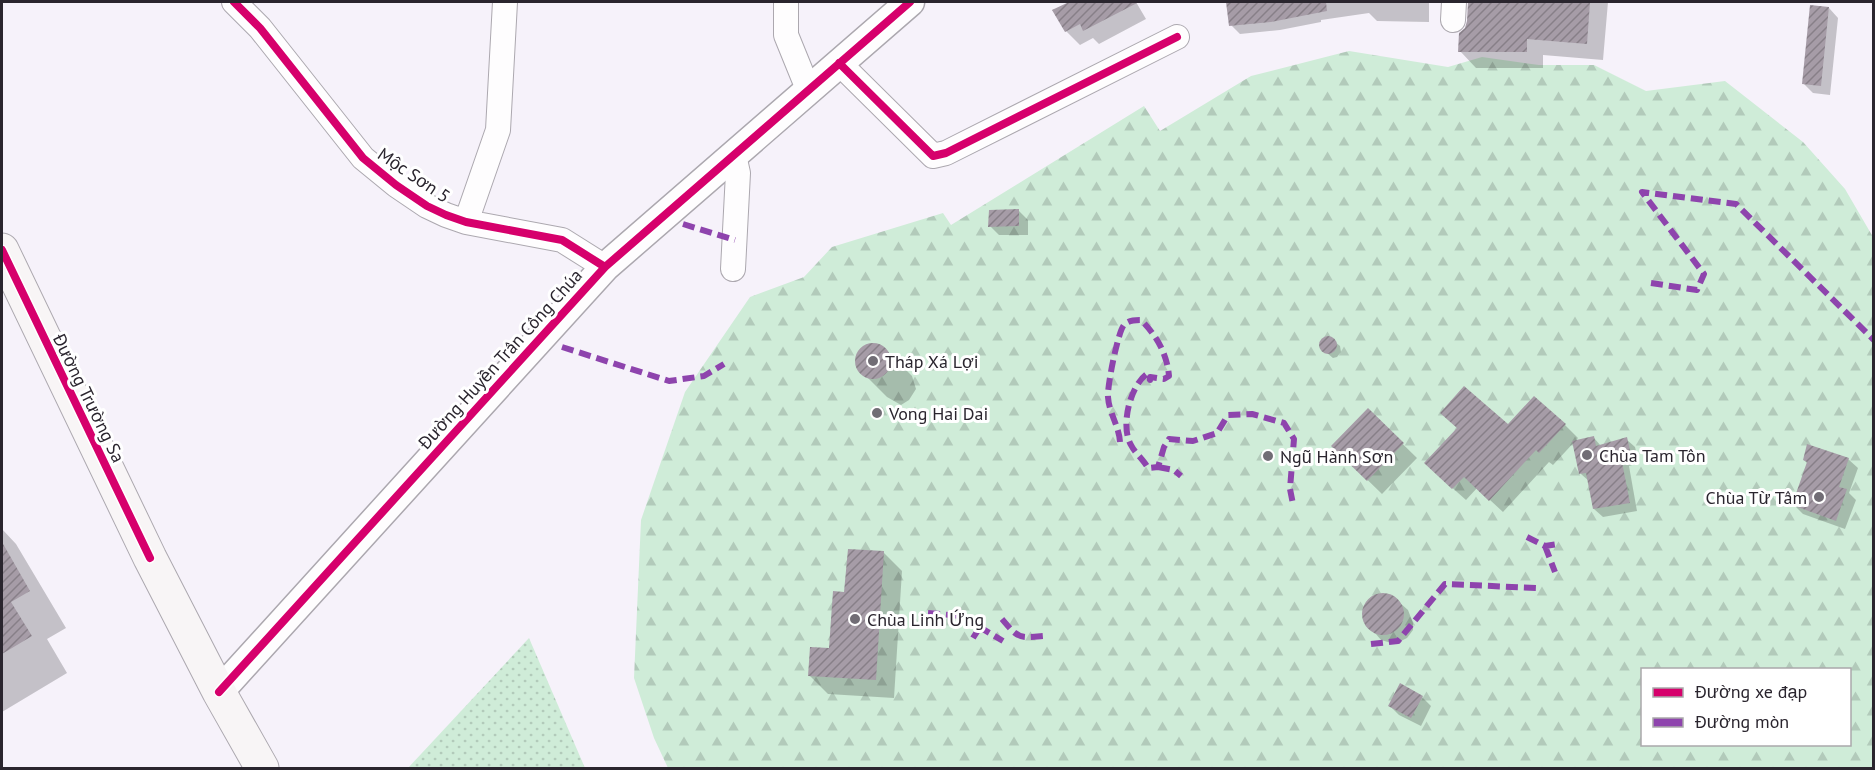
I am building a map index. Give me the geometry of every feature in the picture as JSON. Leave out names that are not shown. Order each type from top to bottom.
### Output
[{"type":"main road","name":"Đường Trường Sa","points":[[2,250],[150,558],[219,692],[262,768]]},
{"type":"street","name":"Mộc Sơn 5","points":[[234,2],[260,28],[363,158],[396,185],[427,206],[446,215],[466,222],[562,240],[605,267]]},
{"type":"street","points":[[466,222],[498,129],[505,2]]},
{"type":"street","points":[[786,2],[786,34],[808,89]]},
{"type":"street","name":"Đường Huyền Trân Công Chúa","points":[[219,692],[605,267],[910,2]]},
{"type":"street","points":[[839,63],[933,156],[946,153],[1177,37]]},
{"type":"street","points":[[733,269],[738,173],[734,154]]},
{"type":"green space","name":"Ngũ Hành Sơn","points":[[1349,51],[1448,67],[1482,57],[1539,65],[1594,65],[1646,91],[1725,81],[1803,142],[1845,189],[1873,237],[1873,768],[668,768],[654,738],[634,678],[641,520],[685,392],[750,297],[804,277],[832,247],[943,213],[951,225],[1144,106],[1160,131],[1251,76]]},
{"type":"green space","points":[[529,638],[585,768],[408,768]]},
{"type":"building","points":[[1069,2],[1139,2],[1083,31],[1080,24],[1065,32],[1052,10]]},
{"type":"building","points":[[1226,2],[1326,2],[1327,11],[1271,22],[1229,26]]},
{"type":"building","points":[[1468,2],[1590,2],[1587,44],[1527,39],[1527,52],[1458,52],[1459,33],[1465,28],[1467,21]]},
{"type":"building","points":[[1810,5],[1829,7],[1821,86],[1802,84]]},
{"type":"building","points":[[1019,209],[1019,226],[988,227],[989,210]]},
{"type":"building","points":[[1328,336],[1334,339],[1337,345],[1334,351],[1328,354],[1322,351],[1319,345],[1322,339]]},
{"type":"building","name":"Tháp Xá Lợi","points":[[873,343],[886,348],[891,361],[886,374],[873,379],[860,374],[855,361],[860,348]]},
{"type":"building","points":[[1464,386],[1508,424],[1534,396],[1566,424],[1539,453],[1536,450],[1489,501],[1464,477],[1452,489],[1424,463],[1457,428],[1440,413]]},
{"type":"building","points":[[1368,408],[1404,443],[1367,481],[1331,446]]},
{"type":"building","points":[[1594,436],[1596,446],[1627,437],[1631,455],[1621,457],[1630,503],[1593,509],[1586,473],[1579,474],[1572,441]]},
{"type":"building","points":[[1807,444],[1849,458],[1839,487],[1847,489],[1836,521],[1792,505],[1807,462],[1803,460]]},
{"type":"building","points":[[2,542],[30,591],[11,602],[32,636],[2,654]]},
{"type":"building","name":"Chùa Linh Ứng","points":[[848,549],[884,551],[876,680],[808,676],[810,647],[829,648],[833,591],[844,592]]},
{"type":"building","points":[[1383,593],[1391,594],[1398,599],[1403,606],[1403,622],[1398,629],[1391,634],[1383,635],[1375,634],[1368,629],[1363,622],[1362,614],[1363,606],[1368,599],[1375,594]]},
{"type":"building","points":[[1400,683],[1423,696],[1411,718],[1388,706]]},
{"type":"marked path","points":[[1651,283],[1697,290],[1704,274],[1642,192],[1736,204],[1874,340]]},
{"type":"marked path","points":[[683,224],[735,240]]},
{"type":"marked path","points":[[1120,442],[1108,397],[1111,371],[1124,325],[1130,321],[1141,320],[1152,332],[1160,346],[1169,376],[1164,379],[1150,377],[1150,380],[1147,374],[1136,387],[1128,407],[1126,428],[1128,437],[1148,468],[1158,467],[1169,439],[1193,441],[1217,433],[1228,415],[1252,414],[1284,423],[1294,439],[1290,489],[1293,504]]},
{"type":"marked path","points":[[562,347],[669,381],[704,376],[724,364]]},
{"type":"marked path","points":[[1158,467],[1174,470],[1181,476]]},
{"type":"marked path","points":[[1527,537],[1545,546],[1558,544]]},
{"type":"marked path","points":[[1545,546],[1555,572]]},
{"type":"marked path","points":[[1371,644],[1398,641],[1445,584],[1537,588]]},
{"type":"marked path","points":[[928,613],[961,616],[1003,641]]},
{"type":"marked path","points":[[1002,619],[1020,636],[1044,636]]},
{"type":"marked path","points":[[973,638],[980,627]]},
{"type":"cycle path","points":[[234,2],[260,28],[363,158],[396,185],[427,206],[446,215],[466,222],[562,240],[605,267]]},
{"type":"cycle path","points":[[219,692],[605,267],[910,2]]},
{"type":"cycle path","points":[[839,63],[933,156],[946,153],[1177,37]]},
{"type":"cycle path","points":[[2,250],[150,558]]},
{"type":"place","name":"Tháp Xá Lợi","points":[[873,361]]},
{"type":"place","name":"Vong Hai Dai","points":[[877,413]]},
{"type":"place","name":"Chùa Tam Tôn","points":[[1587,455]]},
{"type":"place","name":"Ngũ Hành Sơn","points":[[1268,456]]},
{"type":"place","name":"Chùa Từ Tâm","points":[[1819,497]]},
{"type":"place","name":"Chùa Linh Ứng","points":[[855,619]]}]
